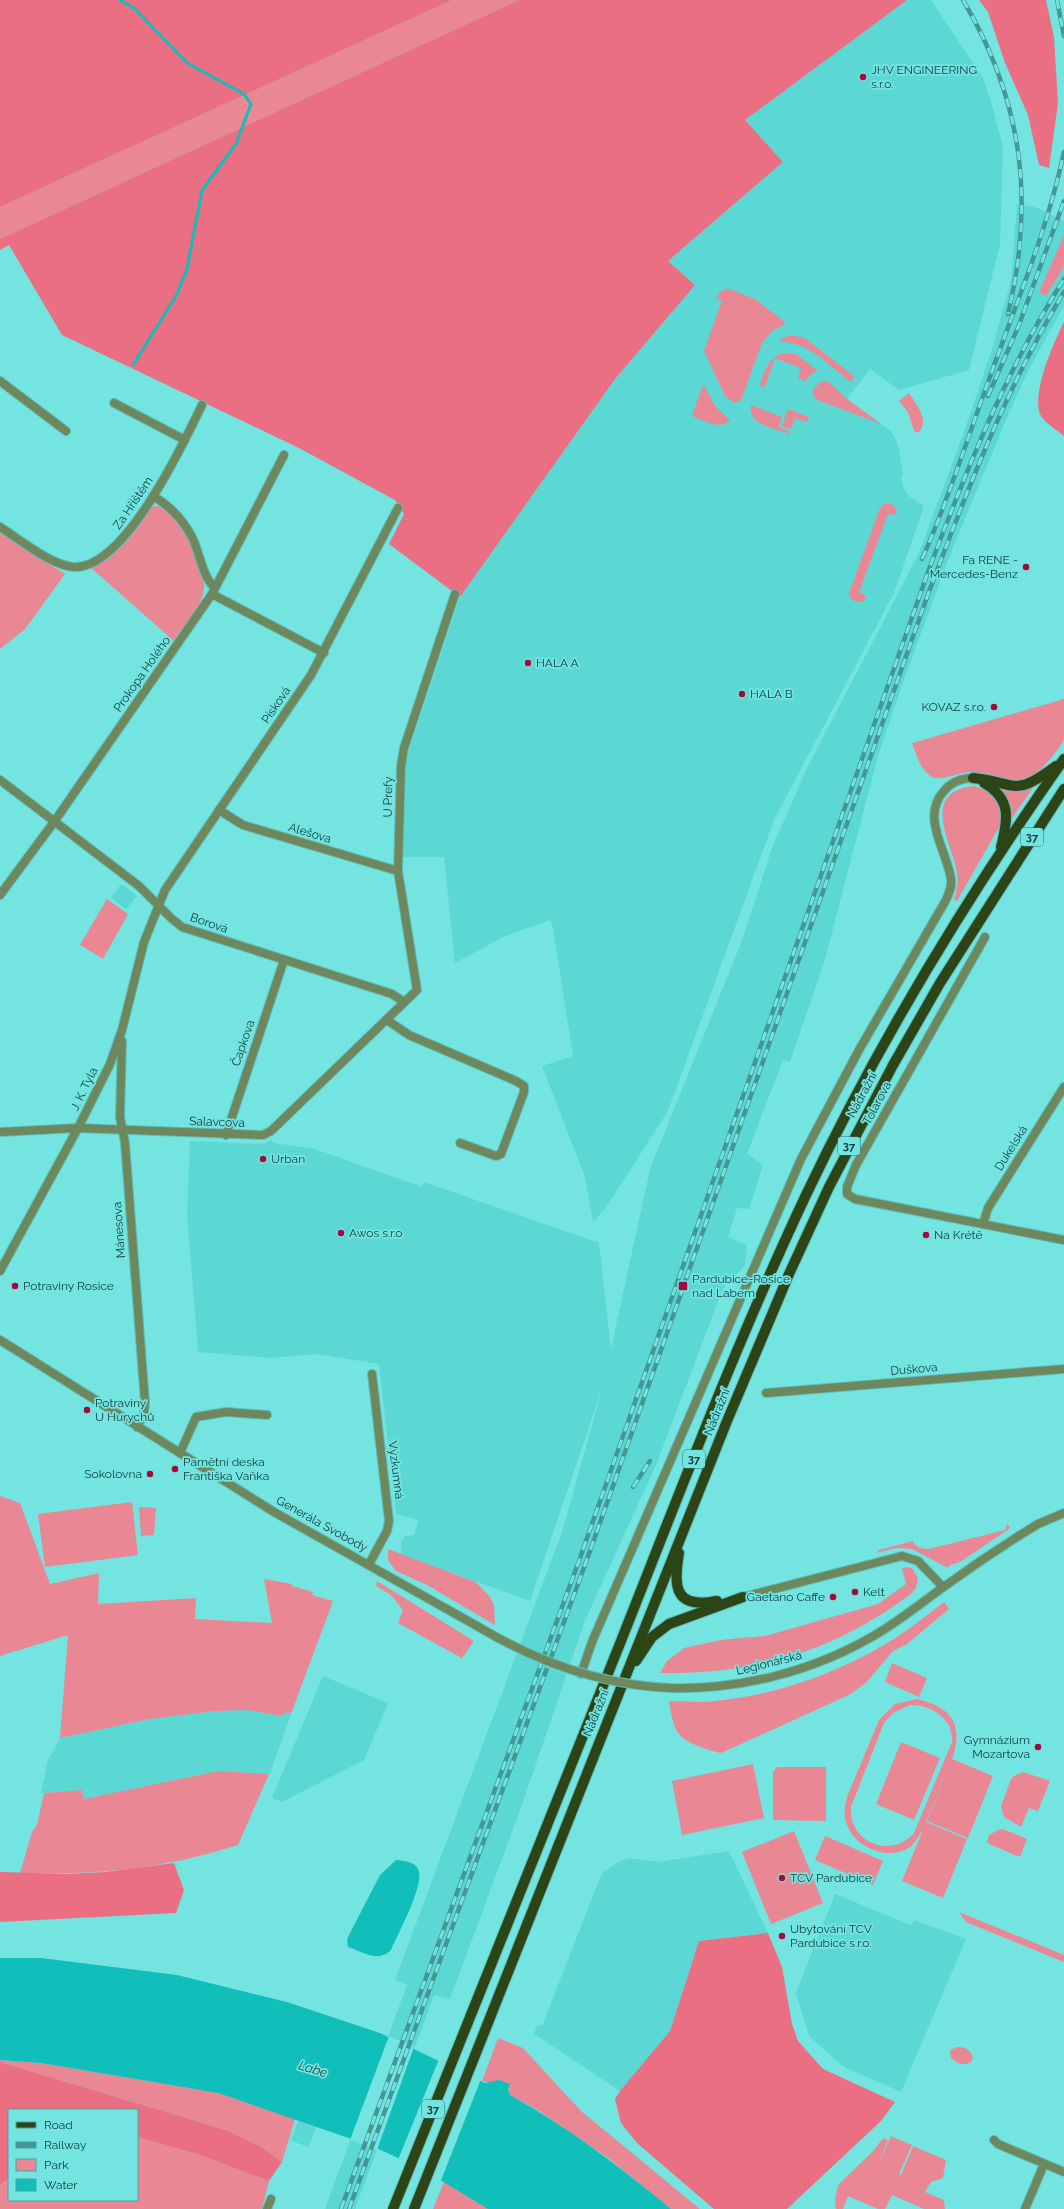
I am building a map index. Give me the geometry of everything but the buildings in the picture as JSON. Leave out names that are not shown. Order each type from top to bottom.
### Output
[{"type":"main road","points":[[973,778],[1011,786],[1024,786],[1034,782],[1064,759]]},
{"type":"main road","name":"37","points":[[1000,854],[1064,759]]},
{"type":"main road","points":[[973,778],[994,789],[1005,804],[1006,824],[1000,854]]},
{"type":"main road","name":"Nádražní","points":[[414,2209],[682,1533],[789,1274],[829,1187],[897,1058],[954,959],[1064,789]]},
{"type":"main road","name":"Nádražní","points":[[392,2209],[722,1388],[805,1196],[854,1101],[953,927],[1000,854]]},
{"type":"main road","points":[[682,1533],[675,1578],[678,1591],[682,1597],[688,1601],[702,1603],[743,1597]]},
{"type":"main road","points":[[624,1678],[652,1637],[662,1628],[678,1620],[743,1597]]},
{"type":"street","points":[[0,381],[66,431]]},
{"type":"street","points":[[114,403],[185,440]]},
{"type":"street","name":"Za Hřištěm","points":[[0,527],[57,562],[69,566],[82,566],[99,558],[121,541],[153,496],[185,440],[202,405]]},
{"type":"street","name":"Prokopa Holého","points":[[0,895],[54,822],[213,591],[284,455]]},
{"type":"street","points":[[153,496],[169,507],[188,530],[213,591],[324,653]]},
{"type":"street","name":"Písková","points":[[159,906],[171,881],[304,686],[324,653],[398,508]]},
{"type":"street","name":"U Prefy","points":[[404,1002],[417,990],[417,986],[398,871],[402,757],[456,594]]},
{"type":"street","points":[[581,1674],[592,1642],[801,1159],[859,1050],[946,900],[951,880],[935,826],[934,810],[938,799],[947,787],[962,779],[973,778]]},
{"type":"street","name":"Borová","points":[[0,780],[139,886],[182,926],[392,994],[404,1002]]},
{"type":"street","name":"Alešova","points":[[219,810],[243,825],[398,871]]},
{"type":"street","name":"J. K. Tyla","points":[[0,1271],[78,1128],[110,1064],[122,1030],[144,942],[159,906]]},
{"type":"street","name":"Tolarova","points":[[986,937],[891,1101],[854,1170],[846,1190],[848,1196],[855,1199],[1064,1240]]},
{"type":"street","name":"Čapkova","points":[[226,1135],[284,960]]},
{"type":"street","name":"Salavcova","points":[[0,1132],[78,1128],[259,1136],[271,1131],[404,1002]]},
{"type":"street","points":[[387,1020],[409,1035],[516,1081],[524,1086],[524,1092],[501,1154],[496,1156],[460,1143]]},
{"type":"street","name":"Mánesova","points":[[122,1030],[120,1116],[125,1143],[145,1402],[144,1414],[137,1427]]},
{"type":"street","name":"Dukelská","points":[[983,1224],[988,1208],[1064,1087]]},
{"type":"street","name":"Generála Svobody","points":[[0,1340],[137,1427],[287,1519],[526,1654],[581,1674]]},
{"type":"street","name":"Duškova","points":[[766,1394],[1064,1369]]},
{"type":"street","name":"Výzkumná","points":[[369,1564],[388,1531],[389,1521],[372,1374]]},
{"type":"street","points":[[180,1453],[196,1417],[226,1412],[267,1415]]},
{"type":"street","name":"Legionářská","points":[[581,1674],[637,1686],[707,1688],[740,1683],[784,1673],[827,1659],[875,1635],[1026,1531],[1064,1513]]},
{"type":"street","points":[[743,1597],[902,1556],[912,1558],[924,1565],[943,1587]]},
{"type":"street","points":[[994,2140],[998,2144],[1064,2172]]},
{"type":"street","points":[[1025,2209],[1044,2164]]},
{"type":"street","points":[[267,2209],[271,2199]]},
{"type":"shaded area","points":[[0,0],[452,0],[0,207]]},
{"type":"shaded area","points":[[519,0],[907,0],[745,120],[783,162],[668,261],[695,285],[615,379],[460,597],[389,544],[404,514],[395,500],[299,448],[62,335],[9,245],[0,250],[0,239]]},
{"type":"shaded area","points":[[907,0],[931,0],[983,78],[1003,147],[1000,244],[969,370],[899,390],[870,369],[847,399],[891,431],[898,444],[903,475],[901,478],[904,488],[909,496],[924,506],[894,593],[774,820],[668,1111],[605,1209],[593,1222],[585,1177],[542,1066],[573,1056],[553,928],[550,920],[505,936],[455,963],[444,857],[402,857],[405,762],[460,597],[615,379],[695,285],[668,261],[783,162],[745,120]]},
{"type":"shaded area","points":[[979,0],[1046,0],[1054,37],[1058,103],[1049,168],[1039,165],[1028,115],[1005,63],[988,12]]},
{"type":"shaded area","points":[[1017,204],[1038,208],[1064,221],[1064,235],[1039,292],[1046,296],[1064,268],[1064,306],[1029,369],[1008,415],[950,555],[904,679],[878,756],[824,963],[790,1062],[783,1060],[747,1154],[763,1165],[749,1209],[737,1208],[728,1237],[747,1245],[745,1266],[726,1284],[722,1291],[656,1465],[584,1623],[522,1805],[450,1999],[434,1995],[355,2209],[325,2209],[407,1985],[395,1980],[562,1532],[603,1386],[530,1601],[402,1554],[401,1543],[405,1536],[414,1535],[419,1520],[396,1514],[379,1364],[316,1354],[271,1358],[198,1352],[187,1214],[190,1141],[264,1144],[271,1140],[274,1143],[315,1149],[422,1187],[423,1183],[427,1183],[599,1243],[611,1349],[650,1169],[741,943],[772,848],[807,768],[919,553],[966,426],[994,343],[1011,280]]},
{"type":"shaded area","points":[[1064,322],[1064,436],[1043,419],[1038,407],[1041,382],[1049,355]]},
{"type":"shaded area","points":[[121,884],[137,896],[126,909],[111,898]]},
{"type":"shaded area","points":[[323,1676],[388,1703],[364,1760],[282,1802],[272,1798]]},
{"type":"shaded area","points":[[247,1710],[281,1716],[286,1711],[291,1714],[270,1774],[218,1771],[84,1799],[82,1790],[41,1793],[48,1760],[60,1738],[150,1719],[216,1711]]},
{"type":"shaded area","points":[[729,1851],[768,1933],[699,1941],[670,2031],[620,2091],[534,2034],[537,2025],[542,2026],[602,1873],[618,1862],[629,1858],[658,1862]]},
{"type":"shaded area","points":[[174,1863],[184,1890],[176,1913],[0,1922],[0,1872],[67,1874],[105,1872]]},
{"type":"shaded area","points":[[835,1894],[911,1925],[914,1920],[966,1939],[901,2092],[844,2067],[809,2036],[796,1993]]},
{"type":"shaded area","points":[[768,1933],[782,1967],[792,2024],[798,2041],[823,2069],[895,2102],[881,2121],[787,2209],[714,2209],[637,2143],[621,2123],[615,2099],[670,2031],[699,1941]]},
{"type":"shaded area","points":[[0,2062],[226,2130],[262,2147],[282,2162],[269,2181],[197,2154],[138,2137],[138,2109],[8,2109],[8,2179],[0,2185]]},
{"type":"shaded area","points":[[298,2121],[316,2127],[309,2147],[291,2141]]},
{"type":"green space","points":[[452,0],[519,0],[0,239],[0,207]]},
{"type":"green space","points":[[1064,235],[1064,267],[1046,296],[1039,292]]},
{"type":"green space","points":[[730,289],[755,299],[786,323],[771,332],[762,343],[741,400],[735,403],[725,396],[704,351],[722,300],[716,298],[722,291]]},
{"type":"green space","points":[[790,335],[805,338],[855,377],[851,382],[818,355],[809,350],[790,342],[779,342],[779,340]]},
{"type":"green space","points":[[782,353],[796,354],[818,371],[811,374],[805,381],[798,378],[801,368],[775,358],[765,386],[761,387],[760,384],[770,362],[777,355]]},
{"type":"green space","points":[[821,381],[829,382],[847,399],[881,424],[815,399],[812,389],[814,389]]},
{"type":"green space","points":[[703,384],[715,406],[730,420],[726,423],[721,425],[711,424],[692,416]]},
{"type":"green space","points":[[909,393],[923,418],[922,428],[918,433],[914,431],[908,412],[899,401]]},
{"type":"green space","points":[[751,405],[782,417],[779,427],[789,431],[789,434],[763,425],[753,417]]},
{"type":"green space","points":[[788,409],[809,417],[807,422],[795,418],[791,429],[782,426]]},
{"type":"green space","points":[[885,503],[894,505],[897,511],[894,515],[888,514],[859,592],[865,595],[866,598],[862,602],[856,602],[850,598],[849,593],[880,508]]},
{"type":"green space","points":[[154,506],[164,508],[173,514],[181,524],[194,549],[204,583],[202,599],[194,614],[174,641],[90,567],[121,546],[149,508]]},
{"type":"green space","points":[[0,533],[65,574],[25,629],[0,649]]},
{"type":"green space","points":[[1064,699],[1064,739],[1052,757],[1039,771],[1021,782],[1008,781],[978,772],[966,772],[943,778],[934,778],[923,768],[912,743],[916,742]]},
{"type":"green space","points":[[973,786],[986,791],[995,799],[1000,810],[1001,824],[957,901],[954,899],[957,886],[957,872],[943,820],[943,808],[947,798],[957,790]]},
{"type":"green space","points":[[1033,788],[1011,818],[1002,789],[1017,791]]},
{"type":"green space","points":[[107,899],[128,914],[103,959],[80,945]]},
{"type":"green space","points":[[0,1496],[20,1503],[50,1584],[99,1573],[98,1604],[196,1598],[195,1619],[272,1623],[264,1579],[292,1584],[292,1586],[313,1592],[312,1595],[333,1601],[291,1714],[286,1712],[282,1716],[247,1710],[216,1711],[150,1719],[60,1738],[68,1635],[0,1656]]},
{"type":"green space","points":[[132,1502],[138,1555],[45,1567],[38,1514]]},
{"type":"green space","points":[[139,1507],[156,1508],[154,1535],[141,1536]]},
{"type":"green space","points":[[1007,1524],[1010,1527],[1009,1529],[960,1562],[950,1565],[948,1568],[912,1549],[896,1548],[876,1553],[879,1550],[913,1541],[914,1544],[920,1548],[929,1549],[1005,1530]]},
{"type":"green space","points":[[388,1549],[476,1582],[490,1597],[494,1605],[495,1625],[427,1585],[396,1571],[388,1560]]},
{"type":"green space","points":[[902,1568],[912,1568],[918,1578],[916,1588],[911,1594],[882,1614],[823,1645],[793,1656],[762,1664],[696,1672],[660,1673],[667,1661],[684,1648],[721,1640],[765,1636],[878,1604],[906,1584]]},
{"type":"green space","points":[[377,1581],[474,1641],[462,1658],[398,1623],[403,1610],[391,1595],[376,1586]]},
{"type":"green space","points":[[944,1602],[949,1609],[907,1644],[893,1651],[866,1683],[849,1695],[721,1753],[692,1743],[679,1734],[675,1726],[669,1701],[704,1702],[738,1698],[761,1694],[807,1681],[851,1663],[872,1652],[905,1631]]},
{"type":"green space","points":[[892,1663],[927,1678],[919,1697],[885,1682]]},
{"type":"green space","points":[[917,1699],[929,1702],[939,1707],[952,1719],[955,1727],[957,1736],[952,1759],[993,1776],[968,1838],[927,1821],[948,1769],[926,1822],[967,1839],[943,1898],[902,1881],[923,1830],[910,1847],[892,1853],[882,1852],[872,1850],[856,1839],[850,1831],[845,1819],[847,1797],[879,1720],[895,1704]],"holes":[[[910,1705],[918,1705],[940,1714],[949,1726],[952,1734],[952,1742],[914,1833],[905,1841],[894,1845],[883,1846],[864,1838],[856,1830],[852,1819],[851,1807],[884,1723],[893,1713]]]},
{"type":"green space","points":[[901,1742],[940,1758],[914,1820],[876,1804]]},
{"type":"green space","points":[[753,1764],[764,1818],[682,1835],[672,1781]]},
{"type":"green space","points":[[777,1767],[826,1767],[826,1821],[773,1820],[773,1772]]},
{"type":"green space","points":[[218,1771],[269,1774],[238,1845],[183,1860],[130,1869],[77,1873],[20,1873],[32,1832],[37,1825],[44,1793],[82,1790],[84,1799]]},
{"type":"green space","points":[[1023,1772],[1050,1781],[1038,1811],[1029,1808],[1021,1827],[1004,1817],[1001,1806],[1011,1779]]},
{"type":"green space","points":[[1003,1829],[1027,1839],[1020,1857],[987,1843],[989,1835]]},
{"type":"green space","name":"TCV Pardubice","points":[[794,1831],[823,1903],[771,1924],[742,1852]]},
{"type":"green space","points":[[825,1836],[883,1861],[873,1885],[815,1860]]},
{"type":"green space","points":[[959,1912],[1064,1955],[1064,1962],[966,1922]]},
{"type":"green space","points":[[498,2038],[523,2048],[581,2111],[700,2209],[671,2209],[608,2158],[536,2109],[510,2095],[508,2089],[510,2085],[499,2080],[491,2083],[482,2081]]},
{"type":"green space","points":[[958,2047],[965,2048],[969,2051],[973,2058],[971,2062],[961,2064],[951,2058],[950,2050]]},
{"type":"green space","points":[[0,2060],[41,2063],[218,2093],[295,2119],[282,2162],[262,2147],[226,2130],[0,2062]]},
{"type":"green space","points":[[891,2136],[912,2145],[899,2174],[901,2175],[913,2146],[946,2160],[943,2178],[931,2182],[925,2192],[944,2200],[945,2209],[924,2209],[892,2195],[885,2209],[878,2209],[848,2196],[843,2209],[836,2209],[835,2199],[838,2185],[874,2150],[883,2138],[888,2140],[878,2165]]},
{"type":"green space","points":[[138,2137],[197,2154],[269,2181],[262,2209],[0,2209],[0,2185],[8,2179],[8,2201],[138,2201]]},
{"type":"green space","points":[[444,2182],[488,2209],[433,2209]]},
{"type":"water","points":[[396,1860],[414,1864],[418,1869],[419,1876],[415,1897],[391,1950],[381,1956],[376,1956],[365,1954],[348,1947],[347,1939],[380,1875]]},
{"type":"water","name":"Labe","points":[[0,1958],[41,1958],[177,1975],[287,2002],[380,2033],[485,2083],[499,2080],[510,2084],[508,2089],[510,2095],[552,2120],[593,2148],[671,2209],[488,2209],[422,2169],[372,2146],[218,2093],[41,2063],[0,2060]]},
{"type":"pier","points":[[389,2036],[414,2047],[377,2150],[350,2140]]},
{"type":"pier","points":[[439,2059],[481,2079],[440,2183],[398,2160]]},
{"type":"waterway","points":[[120,0],[135,9],[187,63],[244,94],[251,104],[236,144],[202,190],[187,269],[176,296],[133,365]]},
{"type":"railway","points":[[963,0],[983,38],[999,76],[1011,114],[1018,152],[1021,192],[1021,231],[1016,272],[1008,314]]},
{"type":"railway","points":[[1057,0],[1064,36]]},
{"type":"railway","points":[[922,559],[950,490],[1041,236],[1050,208],[1064,152]]},
{"type":"railway","points":[[988,396],[1019,325],[1064,201]]},
{"type":"railway","points":[[341,2209],[580,1558],[928,572],[957,496],[988,422],[1024,349],[1064,279]]},
{"type":"railway","points":[[349,2209],[590,1551],[927,597],[972,480],[1005,403],[1043,328],[1064,292]]},
{"type":"railway","points":[[633,1487],[650,1461]]},
{"type":"place","name":"JHV ENGINEERING s.r.o.","points":[[863,77]]},
{"type":"place","name":"Fa RENE - Mercedes-Benz","points":[[1026,567]]},
{"type":"place","name":"HALA A","points":[[528,663]]},
{"type":"place","name":"HALA B","points":[[742,694]]},
{"type":"place","name":"KOVAZ s.r.o.","points":[[994,707]]},
{"type":"place","name":"Urban","points":[[263,1159]]},
{"type":"place","name":"Awos s.r.o","points":[[341,1233]]},
{"type":"place","name":"Na Krétě","points":[[926,1235]]},
{"type":"place","name":"Potraviny Rosice","points":[[15,1286]]},
{"type":"place","name":"Pardubice-Rosice nad Labem","points":[[683,1286]]},
{"type":"place","name":"Potraviny U Hurychů","points":[[87,1410]]},
{"type":"place","name":"Pamětní deska Františka Vaňka","points":[[175,1469]]},
{"type":"place","name":"Sokolovna","points":[[150,1474]]},
{"type":"place","name":"Kelt","points":[[855,1592]]},
{"type":"place","name":"Gaetano Caffe","points":[[833,1597]]},
{"type":"place","name":"Gymnázium Mozartova","points":[[1038,1747]]},
{"type":"place","name":"TCV Pardubice","points":[[782,1878]]},
{"type":"place","name":"Ubytování TCV Pardubice s.r.o.","points":[[782,1936]]}]
